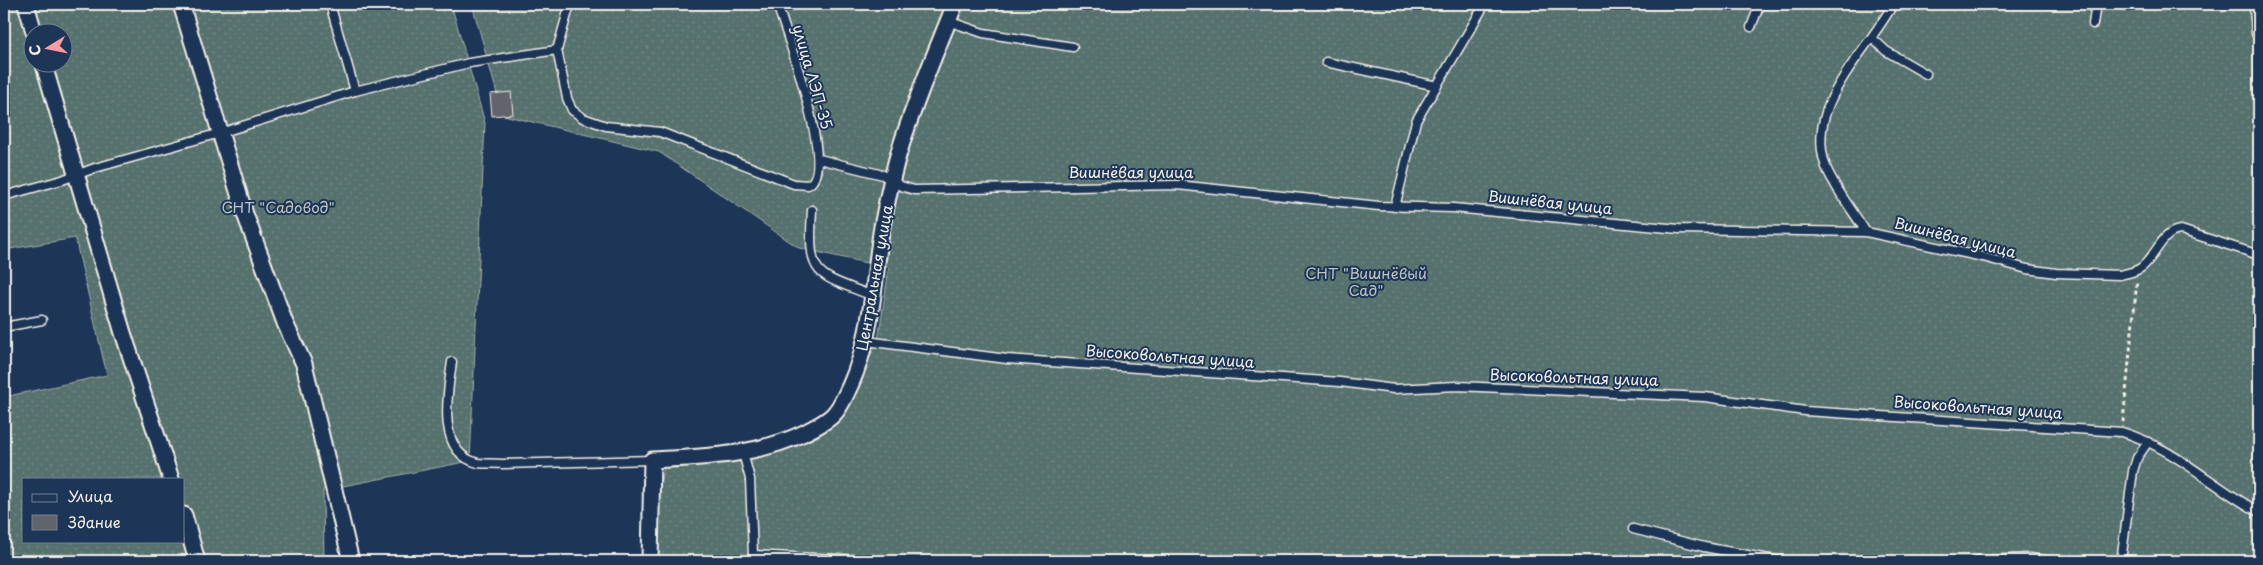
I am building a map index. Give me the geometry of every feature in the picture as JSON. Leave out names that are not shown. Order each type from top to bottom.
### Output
[{"type":"street","points":[[26,4],[31,22]]},
{"type":"street","points":[[181,4],[245,214],[285,323],[304,364],[351,561]]},
{"type":"street","name":"Центральная улица","points":[[652,460],[743,453],[790,440],[832,416],[842,403],[853,379],[866,341],[882,227],[900,149],[955,4]]},
{"type":"street","points":[[46,72],[123,333],[171,478]]},
{"type":"street","points":[[650,561],[652,460]]},
{"type":"street","points":[[185,519],[197,561]]},
{"type":"lane","points":[[330,4],[355,91]]},
{"type":"lane","points":[[4,196],[77,176],[95,168],[220,133],[355,91],[469,63],[557,50],[570,4]]},
{"type":"lane","name":"улица ЛЭП-35","points":[[557,50],[567,98],[572,110],[583,118],[606,126],[638,128],[660,132],[794,184],[808,185],[815,179],[819,158],[807,100],[777,4]]},
{"type":"lane","points":[[1395,207],[1416,121],[1485,4]]},
{"type":"lane","points":[[1751,27],[1760,4]]},
{"type":"lane","points":[[1866,232],[1826,166],[1822,137],[1833,95],[1852,62],[1872,38],[1893,4]]},
{"type":"lane","points":[[2093,24],[2096,4]]},
{"type":"lane","points":[[2254,4],[2256,34]]},
{"type":"lane","points":[[948,22],[983,34],[1073,47]]},
{"type":"lane","points":[[1872,38],[1886,51],[1926,74]]},
{"type":"lane","points":[[1326,62],[1437,86]]},
{"type":"lane","name":"Вишнёвая улица","points":[[819,158],[883,175],[906,188],[930,191],[1135,184],[1177,185],[1395,207],[1453,208],[1680,229],[1866,232],[1983,257],[2027,270],[2120,275],[2136,271]]},
{"type":"lane","points":[[812,210],[810,254],[819,272],[829,279],[873,296]]},
{"type":"lane","points":[[2136,271],[2146,263],[2168,235],[2176,230],[2188,230],[2259,255]]},
{"type":"lane","points":[[4,327],[42,320]]},
{"type":"lane","name":"Высоковольтная улица","points":[[866,341],[1007,359],[1340,382],[1394,389],[1467,387],[1705,397],[1805,411],[2122,432],[2148,442],[2259,512]]},
{"type":"lane","points":[[452,362],[446,408],[448,425],[454,445],[462,455],[477,462],[502,464],[652,460]]},
{"type":"lane","points":[[2121,561],[2133,471],[2137,458],[2148,442]]},
{"type":"lane","points":[[743,453],[751,489],[753,556],[883,561]]},
{"type":"lane","points":[[1634,529],[1704,547],[1780,561]]},
{"type":"lane","points":[[1974,561],[2029,558],[2052,561]]},
{"type":"path","points":[[2122,432],[2138,286],[2136,271]]},
{"type":"green space","name":"СНТ \"Садовод\"","points":[[4,4],[451,4],[485,123],[470,461],[323,490],[324,561],[4,561],[4,397],[107,375],[75,238],[4,250]]},
{"type":"green space","name":"СНТ \"Вишнёвый Сад\"","points":[[472,4],[2259,4],[2259,561],[656,561],[655,503],[667,455],[777,444],[839,416],[878,340],[889,268],[799,248],[659,152],[503,115]]},
{"type":"building","points":[[511,92],[513,114],[492,116],[490,94]]}]
